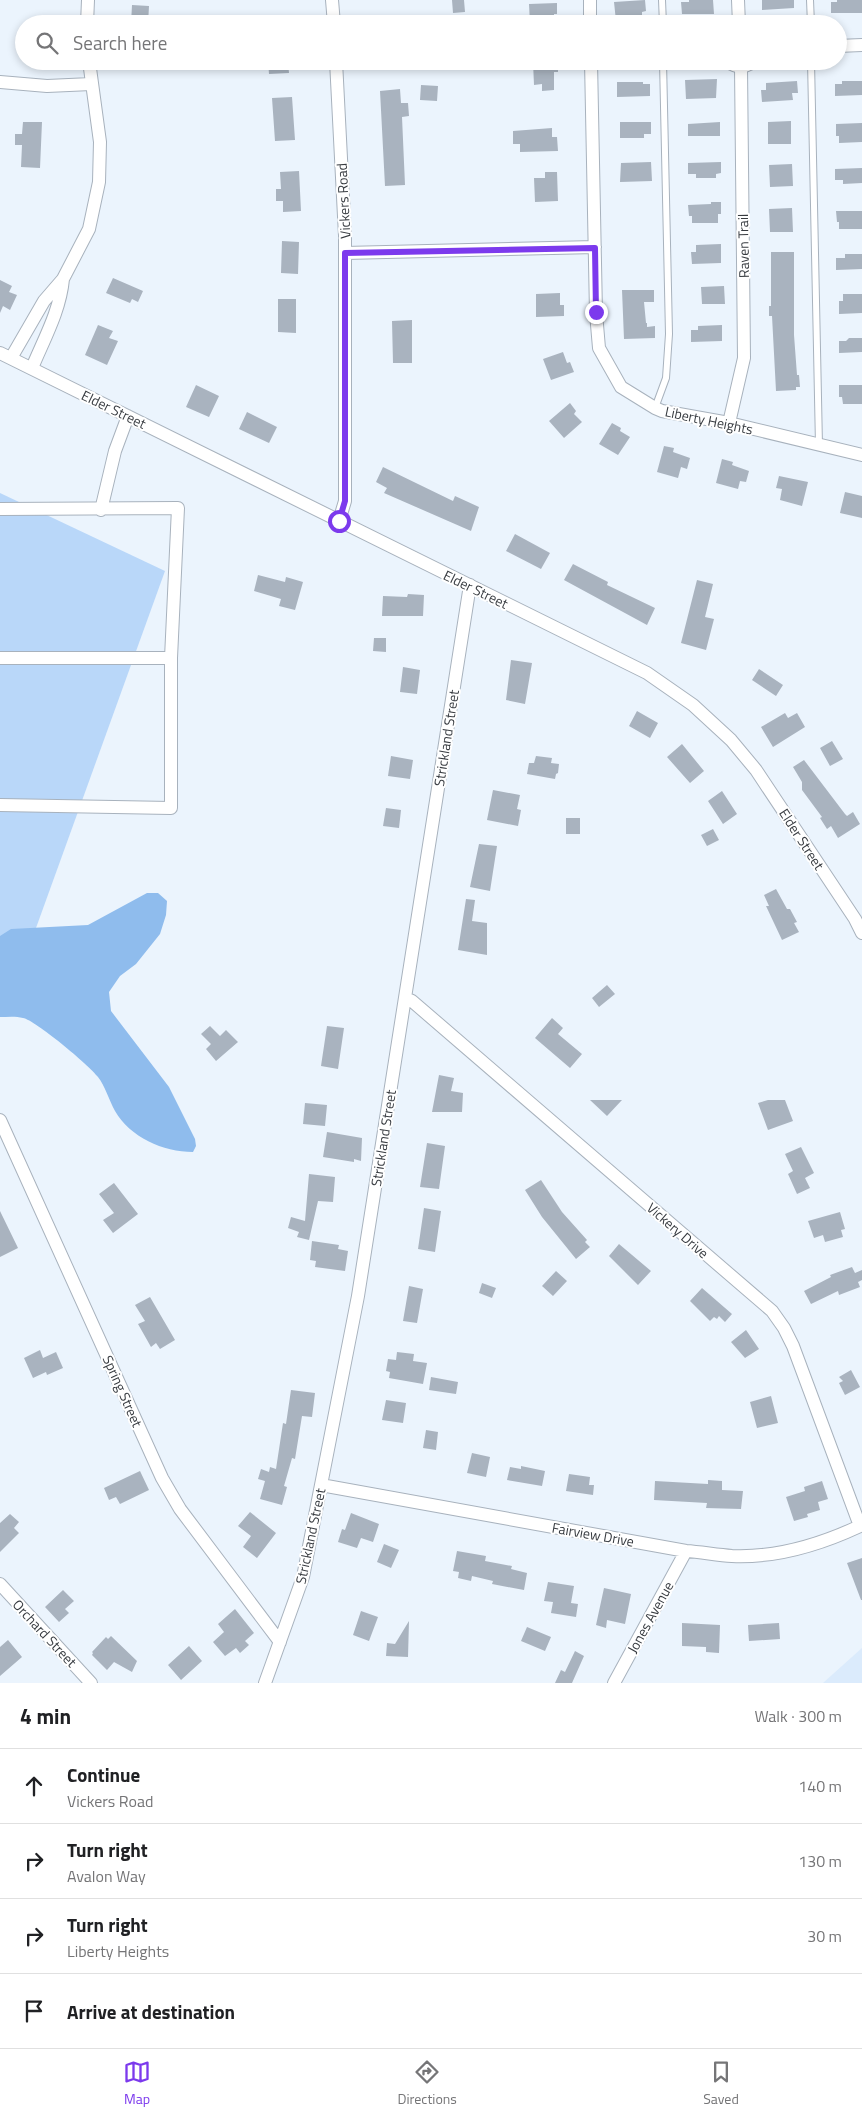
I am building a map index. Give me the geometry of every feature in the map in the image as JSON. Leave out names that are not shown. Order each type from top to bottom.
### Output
[{"type":"street","points":[[87,15],[88,0]]},
{"type":"street","points":[[332,0],[333,15]]},
{"type":"street","points":[[590,0],[590,15]]},
{"type":"street","points":[[738,0],[739,15]]},
{"type":"street","points":[[847,46],[862,46]]},
{"type":"street","points":[[5,355],[44,301],[63,279],[89,229],[99,182],[100,142],[90,70]]},
{"type":"street","name":"Vickers Road","points":[[336,70],[345,253],[345,501],[339,521]]},
{"type":"street","name":"Liberty Heights","points":[[591,70],[596,312],[599,348],[621,387],[662,411],[729,423],[862,455]]},
{"type":"street","name":"Raven Trail","points":[[729,423],[744,358],[741,70]]},
{"type":"street","points":[[0,82],[47,86],[91,84]]},
{"type":"street","points":[[345,253],[595,248]]},
{"type":"street","points":[[32,368],[56,314],[62,296],[63,279]]},
{"type":"street","name":"Elder Street","points":[[5,355],[646,673],[693,705],[731,740],[756,770],[855,919],[862,933]]},
{"type":"street","points":[[101,510],[115,451],[128,416]]},
{"type":"street","points":[[0,509],[101,510],[178,508],[171,658],[172,808],[0,805]]},
{"type":"street","name":"Strickland Street","points":[[265,1683],[303,1577],[358,1296],[470,585]]},
{"type":"street","points":[[0,658],[171,658]]},
{"type":"street","name":"Vickery Drive","points":[[405,998],[412,1001],[772,1311],[784,1328],[793,1346],[861,1526]]},
{"type":"street","name":"Spring Street","points":[[0,1120],[162,1478],[180,1509],[280,1642]]},
{"type":"street","name":"Fairview Drive","points":[[321,1485],[686,1550],[733,1556],[777,1553],[820,1543],[861,1526]]},
{"type":"street","name":"Jones Avenue","points":[[614,1683],[686,1550]]},
{"type":"street","name":"Orchard Street","points":[[0,1584],[91,1683]]},
{"type":"lane","points":[[662,0],[663,15]]},
{"type":"lane","points":[[810,0],[810,15]]},
{"type":"lane","points":[[655,408],[666,378],[669,334],[663,70]]},
{"type":"lane","points":[[811,70],[818,445]]},
{"type":"shaded area","points":[[0,493],[165,571],[6,1011],[0,1009]]},
{"type":"shaded area","points":[[147,893],[158,893],[167,901],[166,915],[160,934],[136,964],[120,976],[109,992],[111,1011],[169,1087],[195,1139],[196,1146],[193,1152],[159,1146],[138,1135],[121,1120],[103,1085],[93,1071],[50,1034],[23,1018],[0,1017],[0,936],[11,929],[88,925]]},
{"type":"shaded area","points":[[862,1648],[862,1683],[823,1683]]},
{"type":"building","points":[[452,0],[464,0],[465,12],[453,13]]},
{"type":"building","points":[[645,0],[646,11],[642,12],[642,15],[615,15],[614,2]]},
{"type":"building","points":[[689,0],[713,0],[714,14],[682,14],[681,2],[689,2]]},
{"type":"building","points":[[762,0],[794,0],[794,8],[762,10]]},
{"type":"building","points":[[837,0],[862,0],[862,13],[831,13],[831,2],[837,2]]},
{"type":"building","points":[[557,3],[557,14],[530,15],[529,4]]},
{"type":"building","points":[[132,5],[149,6],[148,15],[131,15]]},
{"type":"building","points":[[269,70],[289,70],[289,73],[269,74]]},
{"type":"building","points":[[533,70],[558,70],[558,72],[554,72],[554,90],[542,91],[542,84],[534,85]]},
{"type":"building","points":[[717,79],[716,98],[686,99],[685,80]]},
{"type":"building","points":[[797,81],[798,93],[792,93],[793,100],[762,102],[761,90],[766,90],[766,83]]},
{"type":"building","points":[[842,81],[862,81],[862,95],[835,96],[835,84],[842,84]]},
{"type":"building","points":[[617,82],[643,82],[643,84],[650,84],[650,96],[617,97]]},
{"type":"building","points":[[421,85],[438,86],[437,101],[420,100]]},
{"type":"building","points":[[400,89],[401,103],[408,103],[409,116],[402,117],[405,185],[385,186],[380,91]]},
{"type":"building","points":[[292,97],[295,140],[275,141],[272,98]]},
{"type":"building","points":[[791,121],[791,144],[768,144],[768,122]]},
{"type":"building","points":[[23,122],[42,122],[40,168],[21,167],[22,145],[15,145],[15,134],[22,134]]},
{"type":"building","points":[[620,122],[651,122],[651,134],[644,134],[644,138],[620,138]]},
{"type":"building","points":[[720,122],[720,136],[688,136],[688,124]]},
{"type":"building","points":[[862,123],[862,142],[839,143],[839,136],[836,136],[836,124]]},
{"type":"building","points":[[552,128],[552,137],[557,137],[558,151],[520,152],[520,144],[513,144],[513,131]]},
{"type":"building","points":[[651,162],[652,181],[620,182],[621,163]]},
{"type":"building","points":[[721,162],[721,173],[716,174],[716,178],[696,178],[696,174],[688,174],[688,163]]},
{"type":"building","points":[[792,164],[793,186],[770,187],[769,165]]},
{"type":"building","points":[[862,168],[862,183],[843,184],[843,180],[835,180],[835,169]]},
{"type":"building","points":[[299,171],[301,211],[283,212],[283,201],[276,201],[276,189],[281,189],[280,172]]},
{"type":"building","points":[[545,172],[557,172],[558,201],[535,202],[534,178],[545,178]]},
{"type":"building","points":[[711,202],[721,202],[721,214],[718,214],[718,223],[692,223],[692,216],[689,216],[688,205],[711,204]]},
{"type":"building","points":[[792,208],[793,232],[770,232],[769,209]]},
{"type":"building","points":[[836,211],[862,211],[862,229],[839,229]]},
{"type":"building","points":[[282,241],[299,242],[298,274],[281,273]]},
{"type":"building","points":[[721,244],[721,263],[692,264],[691,252],[696,252],[696,245]]},
{"type":"building","points":[[771,252],[794,252],[794,335],[797,375],[799,375],[800,387],[796,387],[796,390],[776,391],[772,316],[769,316],[769,306],[771,306]]},
{"type":"building","points":[[845,254],[862,254],[862,269],[836,270],[836,258],[845,258]]},
{"type":"building","points":[[113,278],[143,291],[138,302],[132,299],[130,303],[106,293]]},
{"type":"building","points":[[0,280],[12,286],[9,292],[17,295],[10,310],[3,306],[0,313]]},
{"type":"building","points":[[724,286],[725,304],[702,304],[701,287]]},
{"type":"building","points":[[622,290],[654,290],[654,302],[644,302],[647,327],[655,326],[655,338],[624,339]]},
{"type":"building","points":[[560,293],[560,305],[564,305],[564,316],[536,317],[536,294]]},
{"type":"building","points":[[843,294],[862,294],[862,313],[839,314],[839,301],[843,301]]},
{"type":"building","points":[[278,299],[296,299],[296,333],[278,332]]},
{"type":"building","points":[[412,320],[412,363],[393,363],[392,321]]},
{"type":"building","points":[[98,325],[113,331],[109,338],[118,341],[107,365],[85,355]]},
{"type":"building","points":[[722,325],[722,341],[691,342],[691,330],[698,330],[698,326]]},
{"type":"building","points":[[849,338],[862,338],[862,352],[839,353],[839,341],[846,341]]},
{"type":"building","points":[[563,352],[567,363],[570,362],[574,372],[551,380],[543,359]]},
{"type":"building","points":[[196,385],[219,396],[209,417],[186,407]]},
{"type":"building","points":[[839,385],[862,385],[862,404],[843,404],[842,397],[839,397]]},
{"type":"building","points":[[570,403],[576,411],[574,414],[582,422],[564,438],[549,421]]},
{"type":"building","points":[[247,412],[277,427],[269,443],[239,429]]},
{"type":"building","points":[[612,423],[621,428],[620,431],[630,437],[618,455],[599,444]]},
{"type":"building","points":[[664,446],[674,448],[673,452],[690,458],[687,469],[681,467],[678,478],[657,472]]},
{"type":"building","points":[[722,459],[733,462],[732,465],[749,471],[746,482],[740,481],[738,489],[716,483]]},
{"type":"building","points":[[383,467],[453,501],[455,496],[479,507],[471,531],[384,493],[387,488],[376,482]]},
{"type":"building","points":[[779,476],[808,482],[802,506],[780,500],[782,489],[776,488]]},
{"type":"building","points":[[845,492],[862,496],[862,518],[840,513]]},
{"type":"building","points":[[515,534],[550,553],[541,569],[506,551]]},
{"type":"building","points":[[573,564],[608,582],[607,585],[655,608],[647,625],[564,580]]},
{"type":"building","points":[[258,575],[285,582],[286,577],[303,582],[295,610],[279,606],[281,599],[254,591]]},
{"type":"building","points":[[697,580],[713,584],[705,617],[714,619],[706,650],[681,643]]},
{"type":"building","points":[[408,594],[424,595],[423,616],[382,616],[383,596],[407,597]]},
{"type":"building","points":[[374,638],[386,638],[386,652],[373,651]]},
{"type":"building","points":[[511,660],[532,663],[525,704],[506,700]]},
{"type":"building","points":[[403,667],[420,670],[417,694],[400,692]]},
{"type":"building","points":[[759,669],[783,685],[776,696],[752,680]]},
{"type":"building","points":[[637,711],[658,723],[650,738],[629,726]]},
{"type":"building","points":[[785,713],[788,718],[797,713],[805,727],[773,747],[761,727]]},
{"type":"building","points":[[832,741],[843,759],[830,766],[820,748]]},
{"type":"building","points":[[682,744],[704,771],[690,783],[667,757]]},
{"type":"building","points":[[391,756],[413,760],[410,779],[388,776]]},
{"type":"building","points":[[536,756],[552,758],[551,763],[559,764],[555,779],[527,774],[529,763],[534,763]]},
{"type":"building","points":[[804,760],[845,814],[847,816],[853,812],[860,824],[838,838],[831,826],[827,829],[820,818],[822,817],[802,790],[802,782],[793,767]]},
{"type":"building","points":[[493,790],[520,795],[517,809],[521,810],[518,826],[487,820]]},
{"type":"building","points":[[722,791],[737,814],[723,824],[708,801]]},
{"type":"building","points":[[386,808],[401,810],[399,828],[383,826]]},
{"type":"building","points":[[566,818],[580,818],[580,834],[566,834]]},
{"type":"building","points":[[713,829],[719,840],[707,846],[701,835]]},
{"type":"building","points":[[479,844],[497,846],[490,891],[470,887]]},
{"type":"building","points":[[776,889],[797,922],[794,923],[799,932],[782,940],[766,906],[769,906],[764,895]]},
{"type":"building","points":[[466,899],[475,900],[472,921],[487,923],[487,955],[458,950]]},
{"type":"building","points":[[607,985],[615,994],[599,1007],[592,998]]},
{"type":"building","points":[[552,1018],[563,1028],[558,1034],[582,1054],[570,1068],[535,1038]]},
{"type":"building","points":[[210,1026],[220,1036],[226,1030],[238,1042],[216,1061],[206,1049],[211,1044],[201,1034]]},
{"type":"building","points":[[327,1026],[344,1028],[338,1069],[321,1066]]},
{"type":"building","points":[[439,1075],[454,1078],[451,1091],[463,1093],[462,1112],[432,1112]]},
{"type":"building","points":[[590,1100],[622,1100],[607,1116]]},
{"type":"building","points":[[768,1100],[785,1100],[793,1121],[768,1130],[758,1103]]},
{"type":"building","points":[[305,1103],[327,1105],[325,1126],[303,1124]]},
{"type":"building","points":[[327,1132],[362,1138],[361,1161],[354,1159],[354,1162],[323,1157]]},
{"type":"building","points":[[427,1143],[445,1146],[439,1189],[420,1187]]},
{"type":"building","points":[[801,1147],[814,1173],[805,1178],[810,1188],[797,1194],[788,1174],[793,1171],[785,1154]]},
{"type":"building","points":[[309,1174],[335,1177],[333,1202],[318,1201],[309,1240],[297,1237],[299,1232],[288,1228],[291,1217],[305,1221]]},
{"type":"building","points":[[541,1180],[562,1212],[587,1240],[585,1242],[590,1247],[576,1259],[542,1217],[525,1190]]},
{"type":"building","points":[[114,1183],[138,1214],[113,1233],[103,1220],[114,1213],[99,1194]]},
{"type":"building","points":[[424,1208],[441,1211],[435,1252],[418,1249]]},
{"type":"building","points":[[0,1211],[18,1248],[0,1257]]},
{"type":"building","points":[[840,1212],[845,1229],[841,1230],[843,1237],[825,1242],[823,1235],[814,1238],[808,1221]]},
{"type":"building","points":[[312,1241],[339,1245],[338,1249],[348,1251],[345,1271],[315,1267],[316,1261],[310,1260]]},
{"type":"building","points":[[619,1244],[651,1271],[638,1285],[609,1256]]},
{"type":"building","points":[[852,1267],[855,1273],[862,1270],[862,1280],[858,1282],[860,1287],[839,1295],[838,1291],[811,1304],[804,1291],[831,1277],[830,1275]]},
{"type":"building","points":[[556,1271],[567,1281],[553,1296],[542,1286]]},
{"type":"building","points":[[482,1283],[496,1288],[492,1298],[479,1293]]},
{"type":"building","points":[[409,1286],[423,1289],[417,1323],[403,1321]]},
{"type":"building","points":[[702,1288],[732,1314],[725,1322],[719,1316],[717,1319],[714,1317],[710,1321],[690,1301]]},
{"type":"building","points":[[150,1297],[175,1340],[160,1349],[156,1343],[151,1347],[138,1324],[145,1321],[135,1305]]},
{"type":"building","points":[[746,1330],[759,1349],[745,1358],[731,1342]]},
{"type":"building","points":[[40,1350],[43,1358],[56,1352],[63,1368],[47,1375],[46,1372],[33,1378],[24,1358]]},
{"type":"building","points":[[397,1352],[414,1354],[413,1361],[427,1363],[423,1384],[389,1378],[390,1372],[386,1371],[388,1359],[396,1360]]},
{"type":"building","points":[[851,1370],[860,1387],[845,1395],[839,1383],[843,1381],[839,1377]]},
{"type":"building","points":[[431,1377],[458,1382],[456,1394],[429,1390]]},
{"type":"building","points":[[291,1390],[315,1393],[312,1417],[302,1416],[295,1459],[292,1458],[284,1486],[287,1487],[282,1505],[260,1499],[265,1481],[258,1479],[261,1469],[269,1472],[270,1467],[276,1469],[283,1423],[286,1424]]},
{"type":"building","points":[[771,1396],[778,1423],[757,1428],[750,1402]]},
{"type":"building","points":[[386,1400],[406,1403],[403,1423],[382,1420]]},
{"type":"building","points":[[426,1430],[438,1432],[436,1450],[423,1448]]},
{"type":"building","points":[[472,1453],[490,1457],[486,1477],[467,1473]]},
{"type":"building","points":[[521,1466],[545,1471],[542,1486],[507,1480],[510,1467],[521,1469]]},
{"type":"building","points":[[140,1471],[149,1490],[120,1504],[116,1497],[109,1500],[104,1488]]},
{"type":"building","points":[[569,1474],[590,1477],[589,1485],[594,1485],[593,1495],[566,1491]]},
{"type":"building","points":[[708,1480],[722,1481],[722,1490],[743,1491],[741,1509],[706,1508],[707,1503],[654,1500],[655,1481],[708,1484]]},
{"type":"building","points":[[822,1481],[828,1499],[818,1502],[820,1510],[807,1514],[808,1517],[794,1521],[786,1497],[805,1491],[804,1487]]},
{"type":"building","points":[[250,1512],[276,1533],[257,1558],[243,1547],[251,1536],[238,1526]]},
{"type":"building","points":[[351,1513],[379,1524],[373,1542],[361,1538],[357,1548],[338,1542],[342,1529],[345,1530]]},
{"type":"building","points":[[10,1514],[19,1522],[14,1528],[19,1533],[0,1552],[0,1523]]},
{"type":"building","points":[[384,1544],[399,1550],[391,1568],[377,1562]]},
{"type":"building","points":[[457,1551],[486,1556],[485,1561],[512,1566],[511,1569],[527,1573],[524,1590],[492,1584],[493,1581],[472,1576],[471,1581],[458,1578],[459,1572],[453,1571]]},
{"type":"building","points":[[862,1558],[862,1600],[861,1600],[847,1563]]},
{"type":"building","points":[[548,1582],[574,1586],[571,1603],[578,1604],[576,1617],[551,1613],[553,1602],[544,1601]]},
{"type":"building","points":[[604,1588],[631,1594],[625,1624],[607,1620],[606,1628],[596,1625]]},
{"type":"building","points":[[63,1590],[74,1601],[65,1609],[69,1613],[59,1622],[45,1607]]},
{"type":"building","points":[[235,1609],[254,1633],[245,1641],[249,1645],[240,1653],[236,1648],[225,1656],[213,1642],[224,1632],[218,1624]]},
{"type":"building","points":[[361,1611],[378,1617],[369,1641],[353,1635]]},
{"type":"building","points":[[409,1621],[408,1657],[386,1656],[387,1643],[395,1644]]},
{"type":"building","points":[[682,1623],[720,1625],[719,1653],[706,1652],[706,1647],[682,1646]]},
{"type":"building","points":[[779,1623],[780,1639],[749,1641],[748,1625]]},
{"type":"building","points":[[527,1627],[551,1637],[545,1651],[521,1641]]},
{"type":"building","points":[[111,1636],[137,1661],[132,1672],[114,1662],[107,1670],[92,1655],[92,1652],[106,1637],[108,1639]]},
{"type":"building","points":[[8,1640],[22,1657],[0,1676],[0,1647]]},
{"type":"building","points":[[189,1646],[202,1661],[181,1680],[168,1665]]},
{"type":"building","points":[[575,1651],[584,1656],[572,1683],[555,1683],[561,1670],[565,1672]]},
{"type":"route","points":[[339,521],[345,501],[345,253],[595,248],[596,312]]}]
